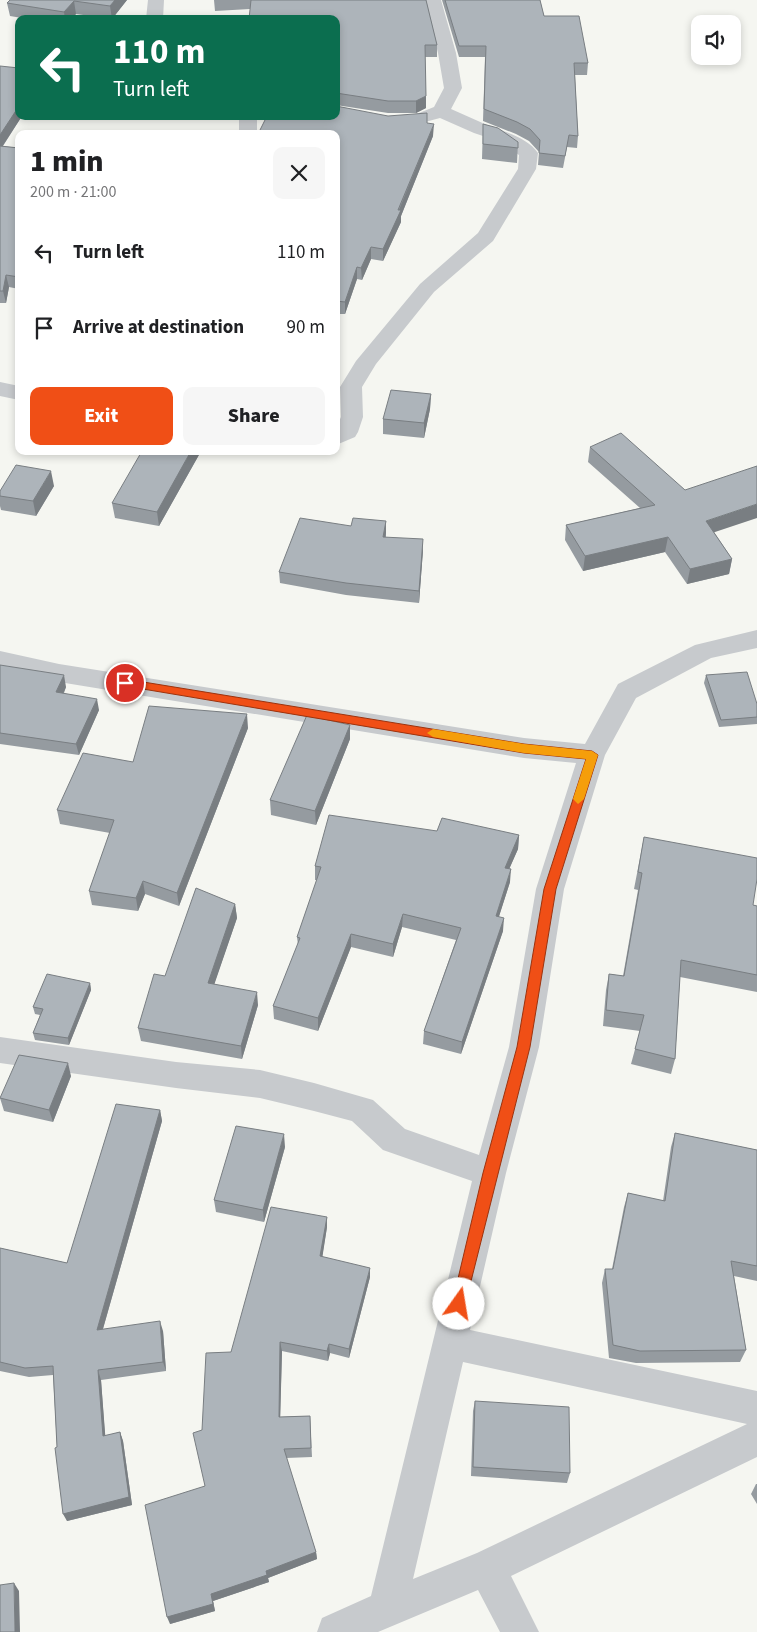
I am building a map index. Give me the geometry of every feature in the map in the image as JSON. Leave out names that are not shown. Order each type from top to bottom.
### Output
[{"type":"street","points":[[154,15],[156,0]]},
{"type":"street","points":[[411,120],[419,120],[441,111],[453,88],[434,0]]},
{"type":"street","points":[[340,436],[347,432],[352,417],[351,387],[367,361],[427,288],[486,238],[527,169],[529,153],[505,137],[481,129],[441,111]]},
{"type":"street","points":[[0,389],[15,392]]},
{"type":"street","points":[[387,1608],[490,1173],[524,1047],[550,889],[592,755],[627,691],[704,651],[757,639]]},
{"type":"street","points":[[0,660],[58,673],[524,748],[592,755]]},
{"type":"street","points":[[0,1050],[176,1075],[260,1084],[314,1097],[362,1110],[394,1140],[490,1173]]},
{"type":"street","points":[[450,1342],[757,1409]]},
{"type":"street","points":[[336,1632],[387,1608],[487,1568],[757,1438]]},
{"type":"street","points":[[487,1568],[520,1632]]},
{"type":"building","points":[[10,0],[115,0],[110,6],[74,1],[64,12],[7,3]]},
{"type":"building","points":[[251,0],[426,0],[437,45],[425,45],[426,96],[416,101],[388,101],[340,94],[340,15],[249,15]]},
{"type":"building","points":[[445,0],[540,0],[544,16],[579,16],[588,63],[574,63],[578,136],[569,135],[565,156],[539,153],[540,140],[530,129],[484,109],[486,46],[459,46]]},
{"type":"building","points":[[0,66],[15,68],[15,112],[0,135]]},
{"type":"building","points":[[340,107],[388,116],[427,113],[427,123],[434,124],[398,210],[401,210],[383,249],[371,247],[361,268],[357,267],[345,302],[340,301],[340,130],[260,130],[265,120],[340,120]]},
{"type":"building","points":[[483,124],[498,128],[518,142],[518,148],[483,144]]},
{"type":"building","points":[[0,146],[15,148],[15,276],[6,275],[3,291],[0,291]]},
{"type":"building","points":[[391,390],[431,394],[424,423],[383,419]]},
{"type":"building","points":[[621,433],[685,490],[757,466],[757,504],[706,521],[732,559],[690,569],[668,537],[585,556],[566,525],[655,505],[590,447]]},
{"type":"building","points":[[140,455],[189,455],[157,512],[112,503]]},
{"type":"building","points":[[16,465],[51,471],[33,501],[0,496],[0,491]]},
{"type":"building","points":[[300,518],[351,526],[353,518],[386,521],[383,537],[423,539],[419,591],[346,583],[279,572]]},
{"type":"building","points":[[0,665],[64,675],[56,692],[97,699],[76,744],[0,733]]},
{"type":"building","points":[[747,672],[757,704],[757,717],[721,720],[706,675]]},
{"type":"building","points":[[149,706],[247,714],[177,893],[143,881],[136,898],[89,891],[114,820],[57,810],[83,753],[133,762]]},
{"type":"building","points":[[307,715],[350,725],[315,811],[270,800]]},
{"type":"building","points":[[329,815],[437,831],[442,818],[519,835],[505,868],[511,869],[496,916],[504,918],[462,1042],[424,1031],[461,928],[403,914],[393,944],[351,934],[318,1018],[273,1006],[300,938],[297,937],[321,867],[315,866]]},
{"type":"building","points":[[644,837],[757,858],[757,879],[753,905],[757,906],[757,975],[681,960],[675,1059],[635,1049],[644,1015],[606,1010],[609,974],[624,976],[642,873],[638,872]]},
{"type":"building","points":[[196,888],[235,904],[208,983],[257,992],[241,1046],[138,1028],[154,974],[165,976]]},
{"type":"building","points":[[47,974],[90,983],[68,1038],[33,1033],[43,1009],[33,1007]]},
{"type":"building","points":[[19,1055],[68,1063],[49,1110],[0,1098]]},
{"type":"building","points":[[116,1104],[160,1110],[97,1330],[160,1321],[163,1362],[98,1370],[103,1436],[120,1432],[129,1497],[63,1514],[55,1448],[57,1447],[53,1366],[25,1368],[0,1362],[0,1248],[67,1263]]},
{"type":"building","points":[[236,1126],[284,1134],[263,1210],[214,1200]]},
{"type":"building","points":[[675,1133],[757,1150],[757,1266],[731,1261],[746,1350],[640,1351],[613,1345],[605,1269],[613,1269],[628,1193],[665,1201]]},
{"type":"building","points":[[271,1207],[327,1217],[320,1256],[370,1268],[349,1349],[329,1344],[327,1351],[280,1342],[279,1417],[310,1416],[311,1448],[284,1449],[316,1552],[266,1571],[267,1575],[211,1594],[213,1604],[167,1617],[145,1505],[205,1486],[193,1433],[202,1430],[206,1353],[231,1352]]},
{"type":"building","points":[[475,1401],[569,1407],[570,1473],[473,1467]]},
{"type":"building","points":[[14,1583],[15,1632],[0,1632],[0,1585]]},
{"type":"slow traffic","points":[[433,733],[524,748],[592,755],[578,799]]},
{"type":"route","points":[[125,683],[524,748],[592,755],[550,889],[524,1047],[490,1173],[459,1304]]}]
